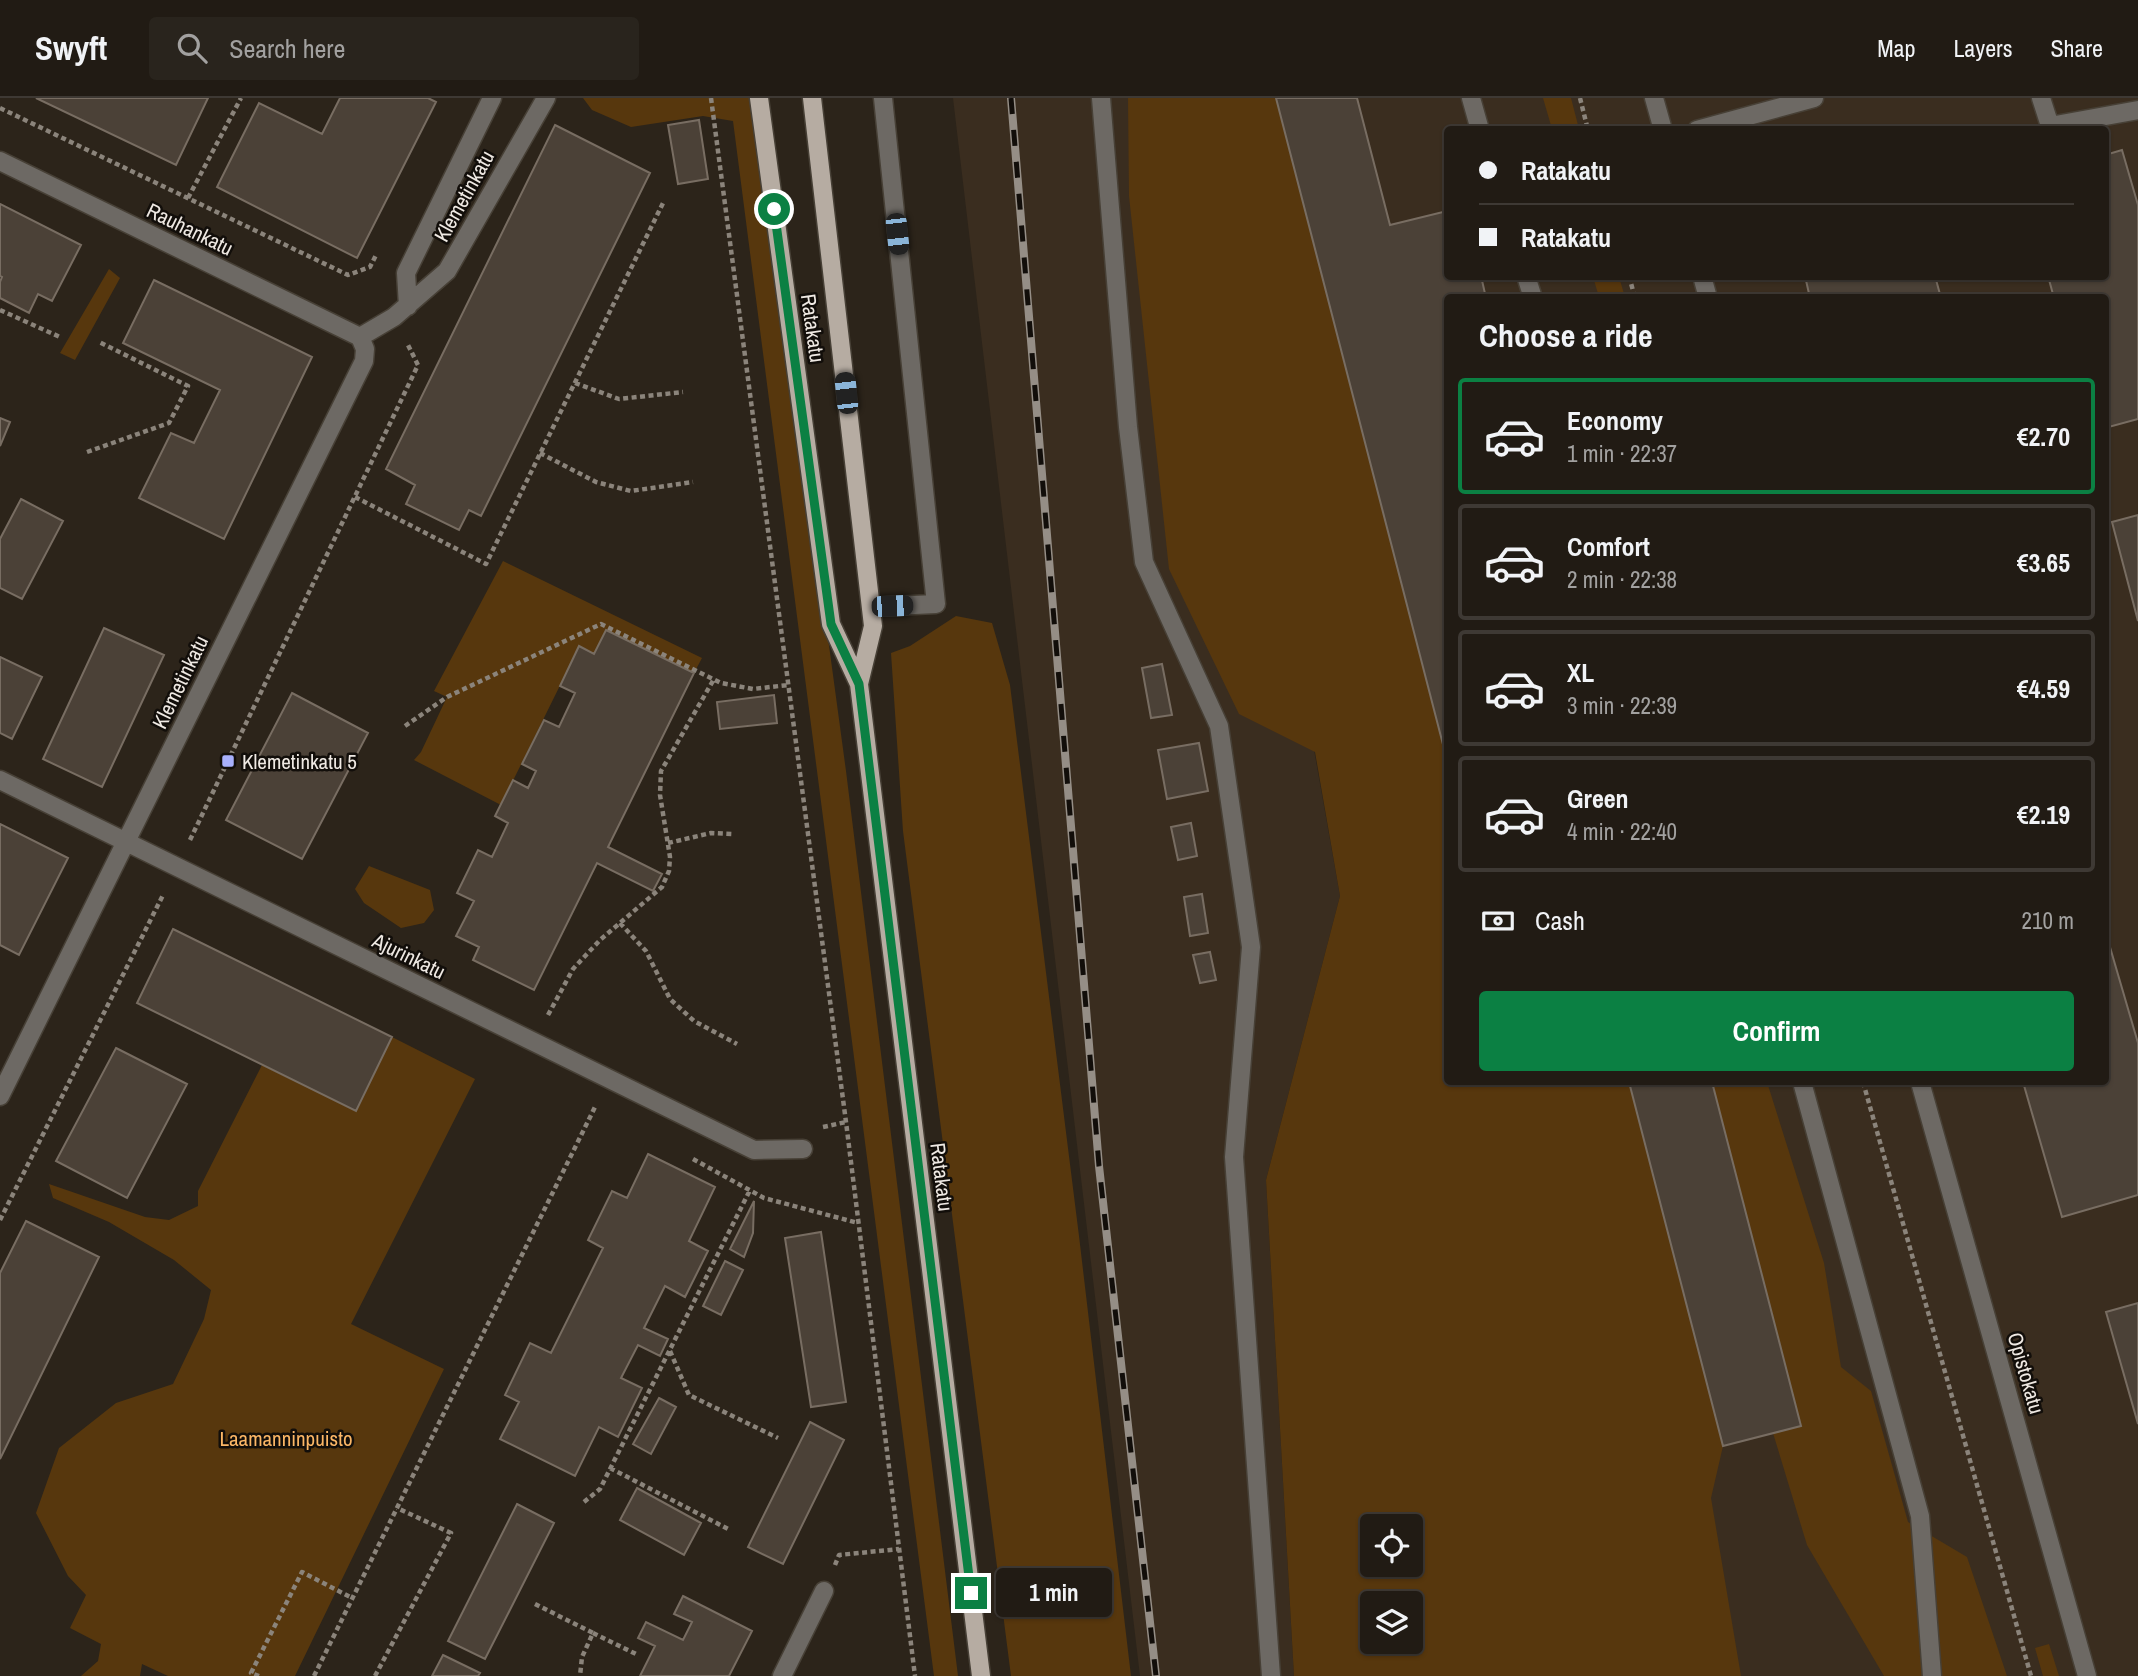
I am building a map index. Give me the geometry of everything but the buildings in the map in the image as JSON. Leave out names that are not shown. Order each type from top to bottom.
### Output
[{"type":"main road","name":"Ratakatu","points":[[759,98],[831,624],[859,684],[981,1676]]},
{"type":"main road","name":"Ratakatu","points":[[812,98],[873,626],[859,684]]},
{"type":"street","name":"Klemetinkatu","points":[[408,306],[406,273],[492,98]]},
{"type":"street","name":"Klemetinkatu","points":[[0,1096],[364,361],[365,349],[360,337],[394,317],[447,271],[546,98]]},
{"type":"street","points":[[871,607],[936,604],[883,98]]},
{"type":"street","points":[[1101,98],[1128,427],[1144,562],[1219,726],[1251,947],[1234,1157],[1271,1676]]},
{"type":"street","points":[[1471,98],[1479,126]]},
{"type":"street","points":[[1654,98],[1662,126]]},
{"type":"street","points":[[1712,126],[1814,98]]},
{"type":"street","points":[[2041,98],[2050,126],[2138,110]]},
{"type":"street","name":"Rauhankatu","points":[[0,162],[360,337]]},
{"type":"street","name":"Ajurinkatu","points":[[0,780],[754,1150],[803,1149]]},
{"type":"street","points":[[1803,1085],[1920,1516],[1933,1676]]},
{"type":"street","name":"Opistokatu","points":[[1921,1085],[2087,1676]]},
{"type":"street","points":[[782,1676],[824,1591]]},
{"type":"path","points":[[188,198],[241,98]]},
{"type":"path","points":[[711,98],[846,1122],[915,1676]]},
{"type":"path","points":[[1580,98],[1587,126]]},
{"type":"path","points":[[0,108],[348,275],[370,267]]},
{"type":"path","points":[[355,497],[486,564],[663,203]]},
{"type":"path","points":[[0,310],[60,337]]},
{"type":"path","points":[[87,452],[169,424],[188,386],[99,342]]},
{"type":"path","points":[[190,839],[418,365]]},
{"type":"path","points":[[575,383],[619,400],[683,392]]},
{"type":"path","points":[[540,453],[596,482],[631,491],[693,482]]},
{"type":"path","points":[[405,726],[447,697],[601,624],[721,683],[753,689],[788,685]]},
{"type":"path","points":[[546,1018],[573,969],[600,940],[662,887],[669,871],[670,857],[660,796],[661,771],[714,679]]},
{"type":"path","points":[[668,843],[711,833],[732,834]]},
{"type":"path","points":[[0,1220],[163,894]]},
{"type":"path","points":[[620,923],[646,951],[670,999],[694,1021],[737,1044]]},
{"type":"path","points":[[314,1676],[609,1079]]},
{"type":"path","points":[[1864,1085],[2031,1676]]},
{"type":"path","points":[[584,1502],[600,1489],[750,1190]]},
{"type":"path","points":[[670,1351],[689,1395],[778,1438]]},
{"type":"path","points":[[610,1468],[730,1530]]},
{"type":"path","points":[[375,1676],[450,1533],[397,1508]]},
{"type":"path","points":[[824,1591],[839,1555],[899,1549]]},
{"type":"path","points":[[259,1676],[251,1673],[302,1572],[352,1598]]},
{"type":"path","points":[[535,1604],[636,1654]]},
{"type":"path","points":[[580,1676],[582,1657],[593,1633]]},
{"type":"shaded area","points":[[953,98],[1198,98],[1340,896],[1266,1180],[1294,1676],[1140,1676]]},
{"type":"shaded area","points":[[1262,98],[2138,98],[2138,1676],[1725,1676],[1551,1085],[2109,1085],[2109,294],[1444,294],[1444,720]]},
{"type":"green space","points":[[583,98],[749,98],[758,121],[846,771],[958,1676],[934,1676],[733,121],[703,116],[631,127],[592,110]]},
{"type":"green space","points":[[1128,98],[1276,98],[1444,748],[1444,1085],[1630,1085],[1723,1446],[1711,1498],[1741,1676],[1294,1676],[1266,1180],[1340,896],[1315,752],[1239,714],[1169,569],[1129,196]]},
{"type":"green space","points":[[1543,98],[1571,98],[1578,126],[1551,126]]},
{"type":"green space","points":[[109,269],[120,278],[75,360],[60,353]]},
{"type":"green space","points":[[1594,280],[1620,280],[1624,294],[1598,294]]},
{"type":"green space","points":[[503,561],[702,658],[694,673],[606,630],[594,654],[579,647],[501,805],[414,760],[421,752],[447,697],[434,691]]},
{"type":"green space","points":[[956,616],[992,623],[1010,685],[1131,1676],[1011,1676],[903,831],[891,653],[910,646]]},
{"type":"green space","points":[[369,866],[430,890],[434,910],[424,923],[401,928],[364,903],[355,889]]},
{"type":"green space","name":"Laamanninpuisto","points":[[392,1037],[475,1079],[351,1324],[444,1369],[295,1676],[168,1676],[142,1664],[140,1676],[81,1676],[98,1661],[101,1644],[70,1628],[86,1595],[68,1576],[36,1513],[59,1448],[116,1403],[173,1384],[204,1319],[211,1290],[174,1260],[109,1222],[53,1198],[49,1184],[145,1217],[169,1220],[198,1206],[198,1191],[262,1065],[356,1111]]},
{"type":"green space","points":[[1713,1085],[1768,1085],[1824,1263],[1841,1367],[1871,1391],[1908,1522],[1967,1557],[2007,1676],[1884,1676],[1807,1545],[1773,1433],[1801,1425]]},
{"type":"green space","points":[[2049,1644],[2059,1676],[2043,1676],[2035,1648]]},
{"type":"railway","points":[[1011,98],[1099,1166],[1156,1676]]},
{"type":"place","name":"Klemetinkatu 5","points":[[228,761]]},
{"type":"route","points":[[774,209],[831,624],[859,684],[971,1593]]}]
